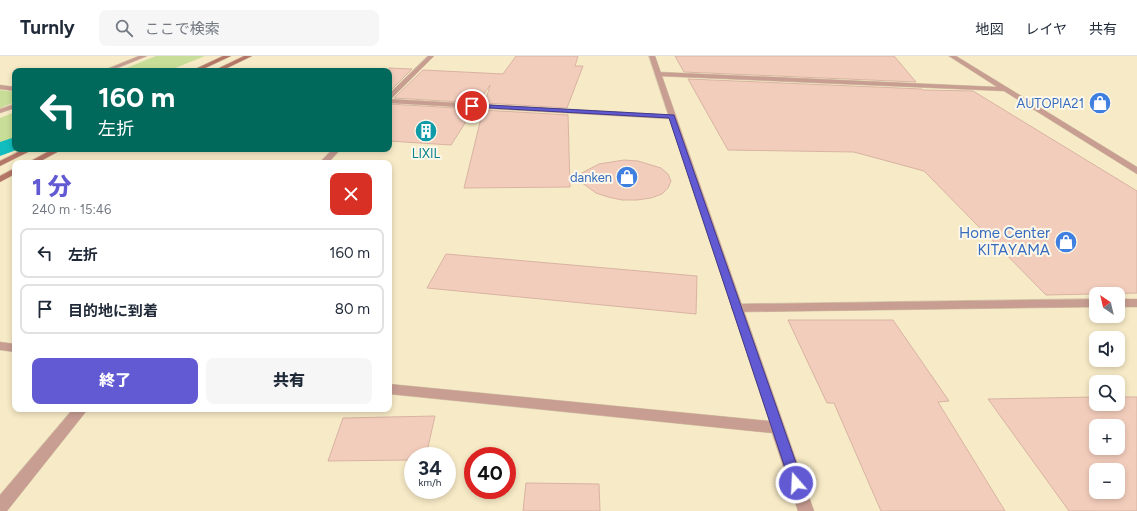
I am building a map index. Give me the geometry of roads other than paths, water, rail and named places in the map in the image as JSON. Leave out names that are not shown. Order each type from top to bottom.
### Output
[{"type":"main road","points":[[201,68],[228,56]]},
{"type":"main road","points":[[223,68],[249,56]]},
{"type":"main road","points":[[0,164],[24,152]]},
{"type":"main road","points":[[37,160],[53,152]]},
{"type":"main road","points":[[0,179],[12,173]]},
{"type":"street","points":[[113,68],[144,56]]},
{"type":"street","points":[[392,95],[431,56]]},
{"type":"street","points":[[652,56],[806,511]]},
{"type":"street","points":[[952,56],[1137,171]]},
{"type":"street","points":[[658,74],[1004,89]]},
{"type":"street","points":[[0,87],[12,89]]},
{"type":"street","points":[[392,101],[672,117]]},
{"type":"street","points":[[0,111],[12,107]]},
{"type":"street","points":[[326,160],[334,152]]},
{"type":"street","points":[[737,308],[1089,303]]},
{"type":"street","points":[[1125,303],[1137,303]]},
{"type":"street","points":[[0,346],[12,348]]},
{"type":"street","points":[[392,388],[778,428]]},
{"type":"street","points":[[0,507],[79,412]]},
{"type":"waterway","points":[[0,150],[12,144]]},
{"type":"place","name":"AUTOPIA21","points":[[1100,103]]},
{"type":"place","name":"LIXIL","points":[[426,131]]},
{"type":"place","name":"danken","points":[[627,177]]},
{"type":"place","name":"Home Center KITAYAMA","points":[[1066,242]]}]
